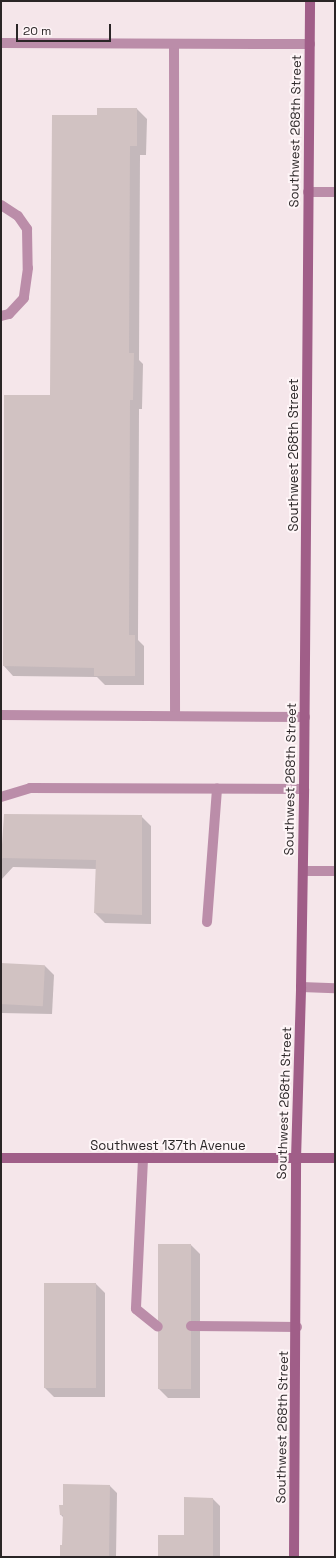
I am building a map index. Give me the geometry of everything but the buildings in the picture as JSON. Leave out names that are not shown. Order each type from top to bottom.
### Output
[{"type":"main road","name":"Southwest 268th Street","points":[[294,1557],[297,1327],[296,1159],[302,987],[305,717],[310,1]]},
{"type":"main road","name":"Southwest 137th Avenue","points":[[1,1158],[335,1158]]},
{"type":"street","points":[[1,43],[310,44]]},
{"type":"street","points":[[174,44],[175,715]]},
{"type":"street","points":[[308,192],[335,192]]},
{"type":"street","points":[[1,205],[18,216],[27,228],[28,268],[24,298],[9,314],[1,316]]},
{"type":"street","points":[[1,714],[305,717]]},
{"type":"street","points":[[1,797],[30,788],[304,789]]},
{"type":"street","points":[[207,922],[217,788]]},
{"type":"street","points":[[303,871],[335,871]]},
{"type":"street","points":[[302,987],[335,988]]},
{"type":"street","points":[[143,1159],[136,1308],[158,1326]]},
{"type":"street","points":[[191,1326],[297,1327]]}]
